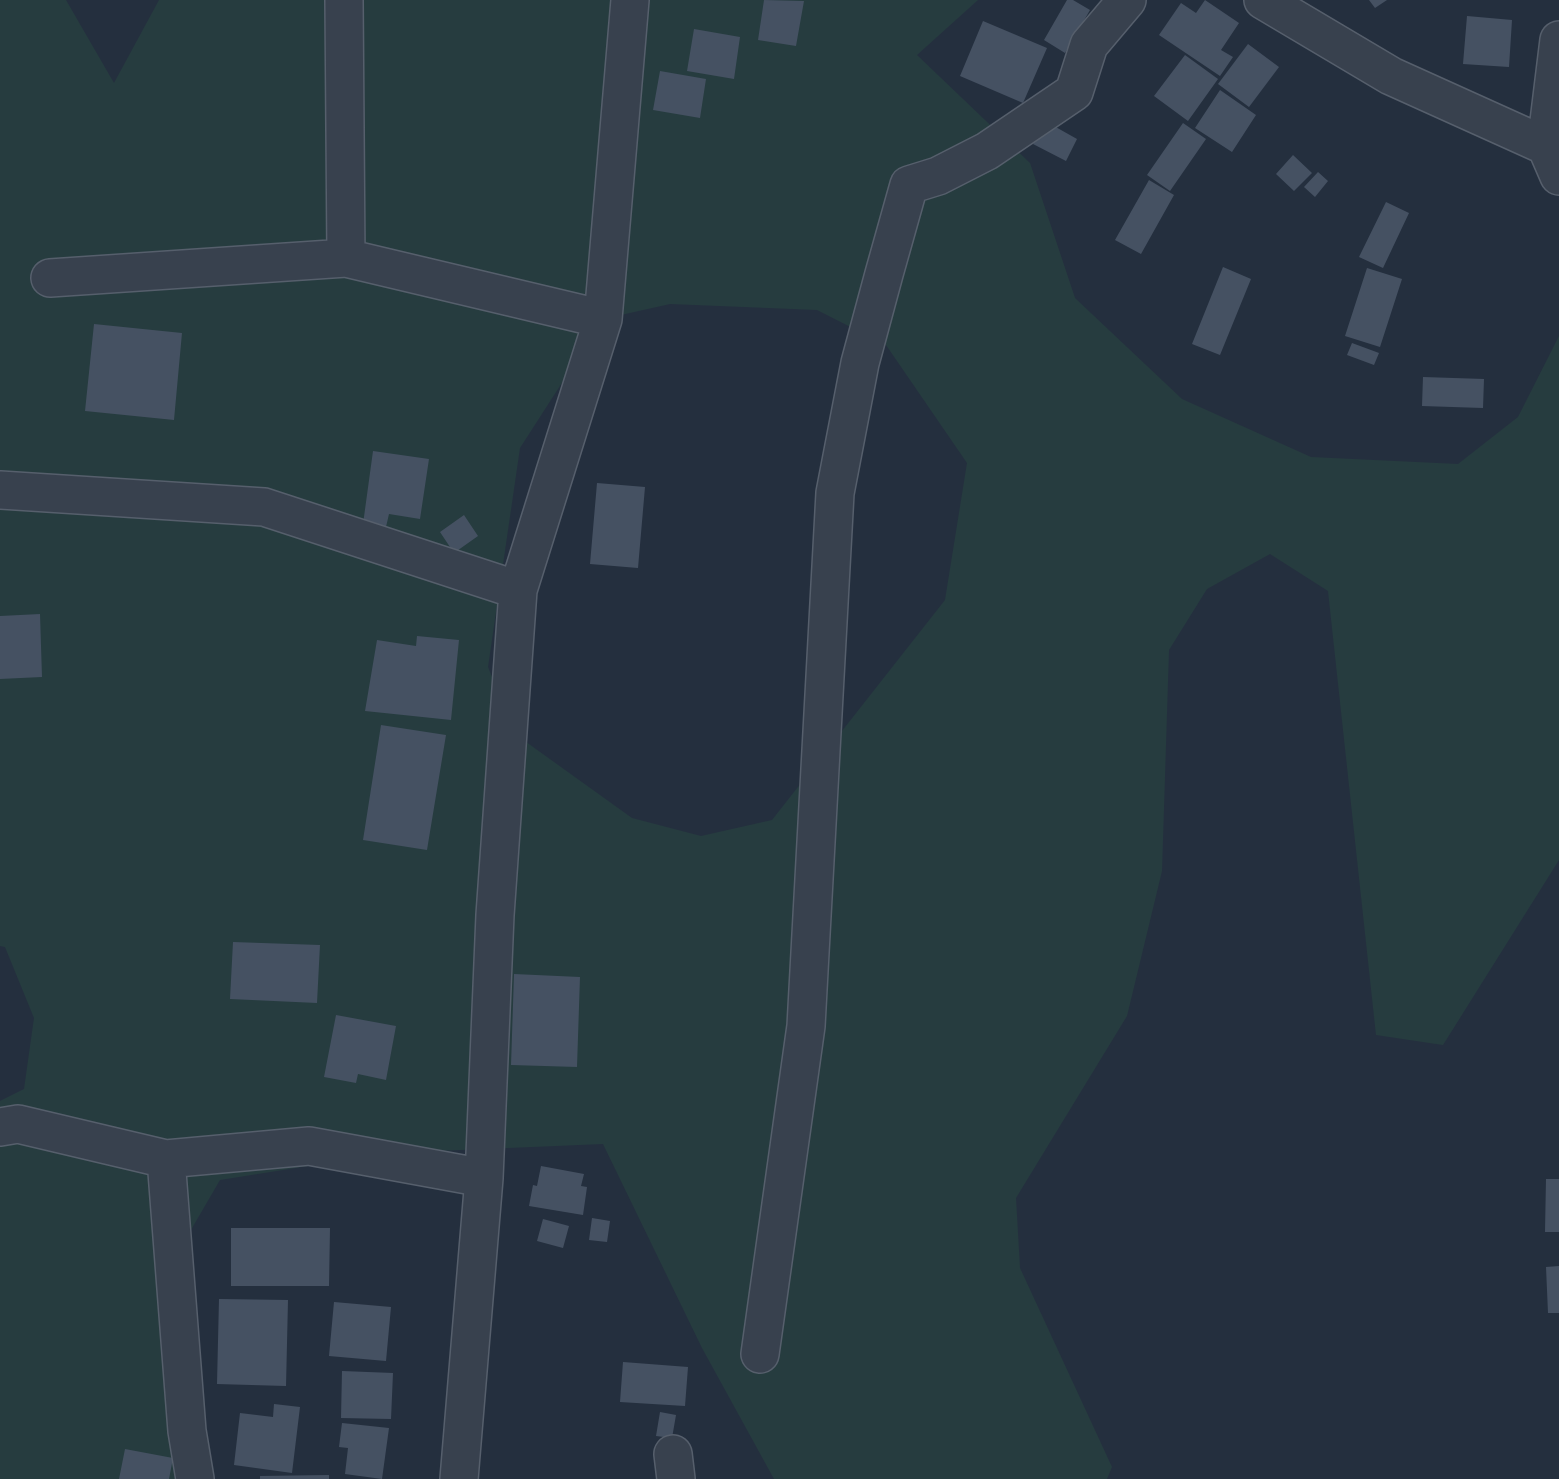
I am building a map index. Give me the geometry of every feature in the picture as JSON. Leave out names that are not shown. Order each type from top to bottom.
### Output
[{"type":"street","points":[[344,0],[345,258]]},
{"type":"street","points":[[459,1479],[484,1178],[495,915],[518,590],[603,319],[630,0]]},
{"type":"street","points":[[760,1354],[806,1026],[835,493],[860,363],[909,185],[938,176],[987,151],[1074,92],[1089,45],[1127,0]]},
{"type":"street","points":[[1263,0],[1391,76],[1552,161],[1559,40]]},
{"type":"street","points":[[50,278],[345,258],[603,319]]},
{"type":"street","points":[[0,490],[264,507],[518,590]]},
{"type":"street","points":[[0,1127],[18,1124],[166,1159],[309,1146],[484,1178]]},
{"type":"street","points":[[166,1159],[187,1432],[195,1479]]},
{"type":"green space","points":[[0,0],[66,0],[114,83],[159,0],[978,0],[917,55],[1030,163],[1075,298],[1182,399],[1311,457],[1458,464],[1518,417],[1559,336],[1559,860],[1443,1045],[1376,1035],[1328,591],[1270,554],[1207,589],[1169,650],[1162,871],[1127,1016],[1016,1198],[1020,1268],[1112,1467],[1107,1479],[774,1479],[702,1348],[603,1144],[390,1153],[220,1180],[181,1247],[208,1479],[0,1479],[0,1101],[24,1089],[34,1018],[5,947],[0,946]],"holes":[[[670,304],[817,310],[886,345],[967,463],[945,600],[772,820],[701,836],[632,818],[515,734],[488,667],[520,448],[603,319]]]},
{"type":"building","points":[[764,0],[804,1],[796,46],[758,40]]},
{"type":"building","points":[[1067,0],[1073,0],[1090,10],[1065,53],[1044,40]]},
{"type":"building","points":[[1205,0],[1239,23],[1221,50],[1233,57],[1220,76],[1159,35],[1181,3],[1196,13]]},
{"type":"building","points":[[1369,0],[1387,0],[1375,8]]},
{"type":"building","points":[[1467,16],[1512,20],[1509,67],[1463,64]]},
{"type":"building","points":[[983,21],[1047,48],[1023,103],[960,76]]},
{"type":"building","points":[[694,29],[740,37],[734,79],[687,71]]},
{"type":"building","points":[[1248,44],[1279,67],[1249,107],[1218,84]]},
{"type":"building","points":[[1185,55],[1218,79],[1188,121],[1154,96]]},
{"type":"building","points":[[660,71],[706,79],[700,118],[653,110]]},
{"type":"building","points":[[1220,90],[1256,115],[1232,152],[1195,128]]},
{"type":"building","points":[[1045,121],[1077,139],[1066,161],[1033,144]]},
{"type":"building","points":[[1183,123],[1206,139],[1170,191],[1147,175]]},
{"type":"building","points":[[1293,155],[1312,173],[1294,191],[1276,174]]},
{"type":"building","points":[[1318,172],[1328,181],[1315,197],[1304,187]]},
{"type":"building","points":[[1149,180],[1174,195],[1141,254],[1115,240]]},
{"type":"building","points":[[1386,202],[1409,213],[1383,268],[1359,257]]},
{"type":"building","points":[[1223,267],[1251,279],[1220,355],[1192,344]]},
{"type":"building","points":[[1367,268],[1402,279],[1380,347],[1345,336]]},
{"type":"building","points":[[94,324],[182,333],[174,420],[85,411]]},
{"type":"building","points":[[1352,343],[1379,353],[1374,365],[1347,355]]},
{"type":"building","points":[[1423,377],[1484,379],[1483,408],[1422,406]]},
{"type":"building","points":[[373,451],[429,459],[420,519],[389,514],[386,527],[363,524]]},
{"type":"building","points":[[597,483],[645,487],[638,568],[590,564]]},
{"type":"building","points":[[464,515],[478,536],[454,553],[440,532]]},
{"type":"building","points":[[40,614],[42,677],[0,679],[0,616]]},
{"type":"building","points":[[417,636],[459,640],[451,720],[365,711],[377,640],[416,646]]},
{"type":"building","points":[[381,725],[446,735],[427,850],[363,840]]},
{"type":"building","points":[[233,942],[320,945],[317,1003],[230,999]]},
{"type":"building","points":[[514,974],[580,977],[577,1067],[511,1065]]},
{"type":"building","points":[[336,1015],[396,1026],[386,1080],[358,1074],[356,1083],[324,1077]]},
{"type":"building","points":[[541,1166],[584,1174],[581,1186],[587,1187],[583,1215],[529,1206],[533,1185],[537,1186]]},
{"type":"building","points":[[1546,1179],[1559,1179],[1559,1232],[1545,1232]]},
{"type":"building","points":[[592,1218],[610,1221],[607,1242],[589,1240]]},
{"type":"building","points":[[543,1219],[569,1226],[563,1248],[537,1241]]},
{"type":"building","points":[[231,1228],[330,1228],[329,1286],[231,1286]]},
{"type":"building","points":[[1559,1266],[1559,1313],[1548,1313],[1546,1267]]},
{"type":"building","points":[[219,1299],[288,1300],[286,1386],[217,1384]]},
{"type":"building","points":[[334,1302],[391,1307],[386,1361],[329,1356]]},
{"type":"building","points":[[623,1362],[688,1367],[685,1406],[620,1402]]},
{"type":"building","points":[[342,1371],[393,1373],[391,1419],[341,1418]]},
{"type":"building","points":[[274,1404],[300,1407],[292,1473],[234,1465],[240,1413],[273,1417]]},
{"type":"building","points":[[660,1412],[676,1415],[672,1438],[656,1436]]},
{"type":"building","points":[[342,1423],[389,1428],[382,1479],[345,1474],[348,1448],[339,1447]]},
{"type":"building","points":[[125,1449],[173,1458],[169,1479],[119,1479]]},
{"type":"building","points":[[329,1475],[329,1479],[260,1479],[260,1476]]}]
